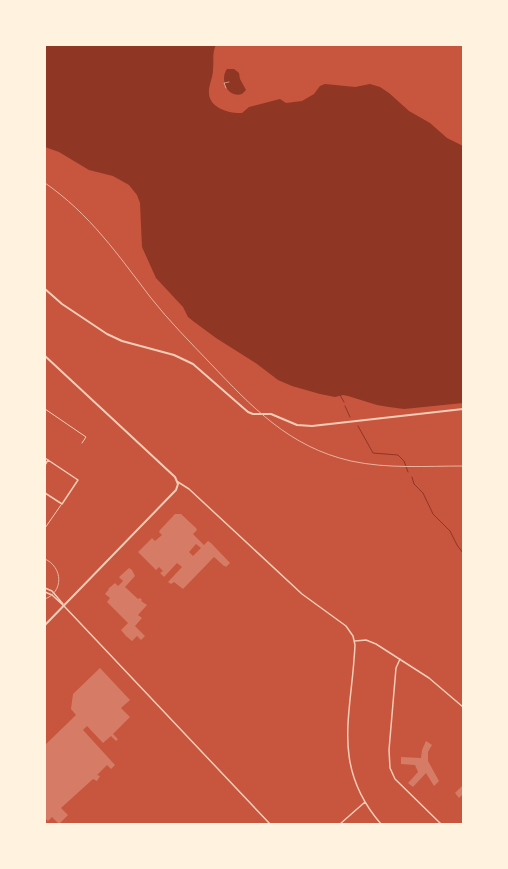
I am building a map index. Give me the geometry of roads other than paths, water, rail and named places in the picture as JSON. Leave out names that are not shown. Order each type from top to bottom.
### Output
[{"type":"street","points":[[45,289],[62,304],[107,334],[122,341],[174,355],[193,364],[240,407],[250,414],[271,414],[297,425],[312,426],[463,409]]},
{"type":"street","points":[[45,356],[175,477],[178,482],[189,489],[302,594],[346,626],[351,632],[355,650],[347,734],[348,746],[352,771],[356,784],[364,802],[381,824]]},
{"type":"street","points":[[45,409],[86,437],[82,443]]},
{"type":"street","points":[[45,458],[78,480],[45,528]]},
{"type":"street","points":[[45,464],[48,460]]},
{"type":"street","points":[[45,625],[176,490],[178,482]]},
{"type":"street","points":[[45,493],[62,504]]},
{"type":"street","points":[[45,588],[55,593],[64,606]]},
{"type":"street","points":[[45,592],[53,596],[64,606],[270,824]]},
{"type":"street","points":[[354,641],[370,641],[400,659],[429,678],[463,707]]},
{"type":"street","points":[[400,659],[396,668],[389,750],[390,768],[395,779],[441,824]]},
{"type":"street","points":[[340,824],[364,802]]},
{"type":"waterway","points":[[340,395],[344,402]]},
{"type":"waterway","points":[[345,406],[350,417]]},
{"type":"waterway","points":[[358,426],[373,453],[398,455],[404,461],[408,472]]},
{"type":"waterway","points":[[412,477],[414,484],[423,493],[433,514],[450,531],[463,553]]},
{"type":"tram line","points":[[45,559],[55,568],[59,579],[56,591],[45,599]]},
{"type":"railway","points":[[45,183],[61,195],[90,222],[115,251],[165,315],[241,395],[257,410],[290,435],[329,455],[365,464],[463,466]]}]
